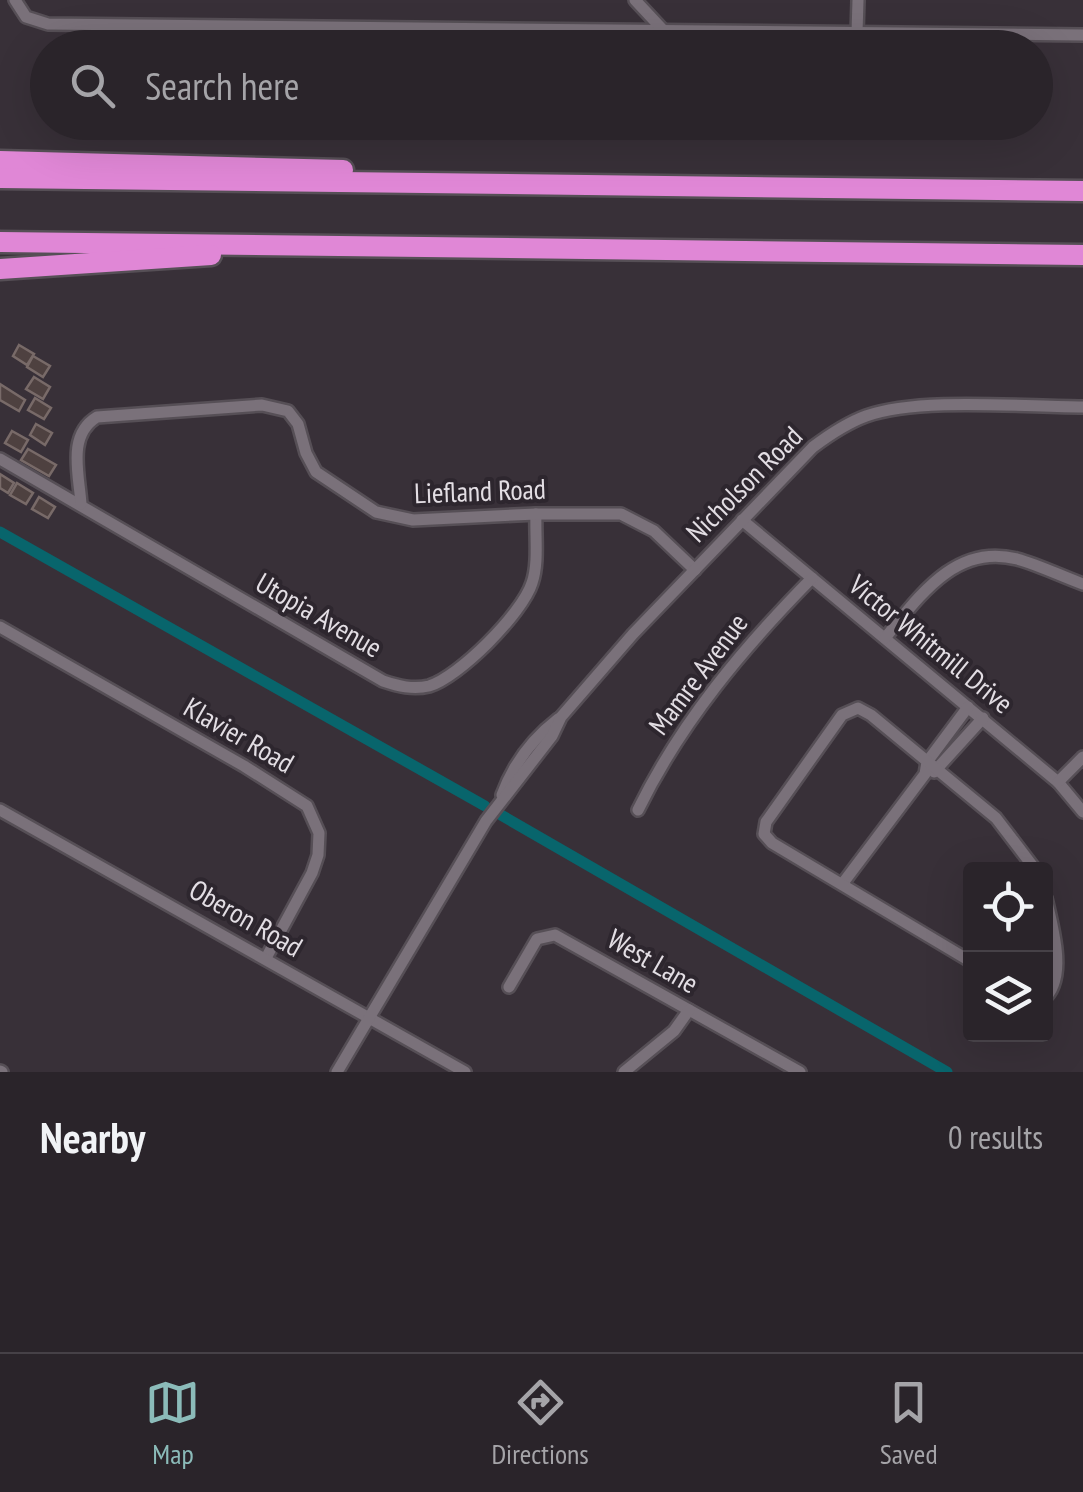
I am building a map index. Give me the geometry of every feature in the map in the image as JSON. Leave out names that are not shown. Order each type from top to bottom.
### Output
[{"type":"highway","points":[[0,160],[464,173],[566,178],[588,184]]},
{"type":"highway","points":[[0,178],[1083,192]]},
{"type":"highway","points":[[0,242],[1083,255]]},
{"type":"highway","points":[[0,269],[372,246]]},
{"type":"street","points":[[16,0],[33,21],[70,24],[516,30]]},
{"type":"street","points":[[635,0],[662,30]]},
{"type":"street","points":[[857,30],[858,0]]},
{"type":"street","points":[[1053,35],[1083,35]]},
{"type":"street","name":"Liefland Road","points":[[81,504],[78,438],[86,424],[97,417],[262,405],[288,411],[298,424],[316,472],[376,512],[412,520],[606,513],[631,517],[654,531],[695,570]]},
{"type":"street","name":"Nicholson Road","points":[[337,1072],[533,741],[562,716],[622,646],[813,448],[867,416],[909,407],[1083,407]]},
{"type":"street","name":"Utopia Avenue","points":[[0,459],[383,681],[415,688],[442,680],[460,669],[526,597],[535,573],[536,514]]},
{"type":"street","name":"Victor Whitmill Drive","points":[[742,520],[1058,782],[1083,812]]},
{"type":"street","points":[[885,638],[934,581],[962,563],[993,557],[1014,558],[1083,584]]},
{"type":"street","name":"Mamre Avenue","points":[[638,810],[661,765],[742,651],[812,578]]},
{"type":"street","name":"Klavier Road","points":[[0,627],[307,806],[318,833],[318,855],[266,958]]},
{"type":"street","points":[[843,883],[930,769],[968,707]]},
{"type":"street","points":[[963,957],[772,843],[764,834],[766,822],[842,714],[852,708],[870,715],[930,769],[996,818],[1029,862]]},
{"type":"street","points":[[930,769],[983,718]]},
{"type":"street","points":[[1058,782],[1083,757]]},
{"type":"street","name":"Oberon Road","points":[[0,810],[465,1072]]},
{"type":"street","name":"West Lane","points":[[509,987],[536,940],[554,935],[794,1070]]},
{"type":"street","points":[[1053,948],[1053,986]]},
{"type":"street","points":[[624,1072],[674,1031],[689,1010]]},
{"type":"building","points":[[19,345],[34,354],[27,365],[13,356]]},
{"type":"building","points":[[33,356],[50,366],[43,377],[27,367]]},
{"type":"building","points":[[34,377],[50,387],[43,399],[26,389]]},
{"type":"building","points":[[0,384],[25,400],[19,411],[0,400]]},
{"type":"building","points":[[35,398],[51,408],[44,419],[28,410]]},
{"type":"building","points":[[36,424],[52,433],[45,445],[30,435]]},
{"type":"building","points":[[12,431],[28,440],[21,452],[5,443]]},
{"type":"building","points":[[28,449],[56,465],[49,476],[21,460]]},
{"type":"building","points":[[0,474],[14,483],[8,493],[0,488]]},
{"type":"building","points":[[17,483],[33,493],[26,504],[10,495]]},
{"type":"building","points":[[39,497],[55,507],[48,518],[32,509]]},
{"type":"waterway","points":[[0,532],[485,806]]},
{"type":"waterway","points":[[501,815],[947,1072]]}]
